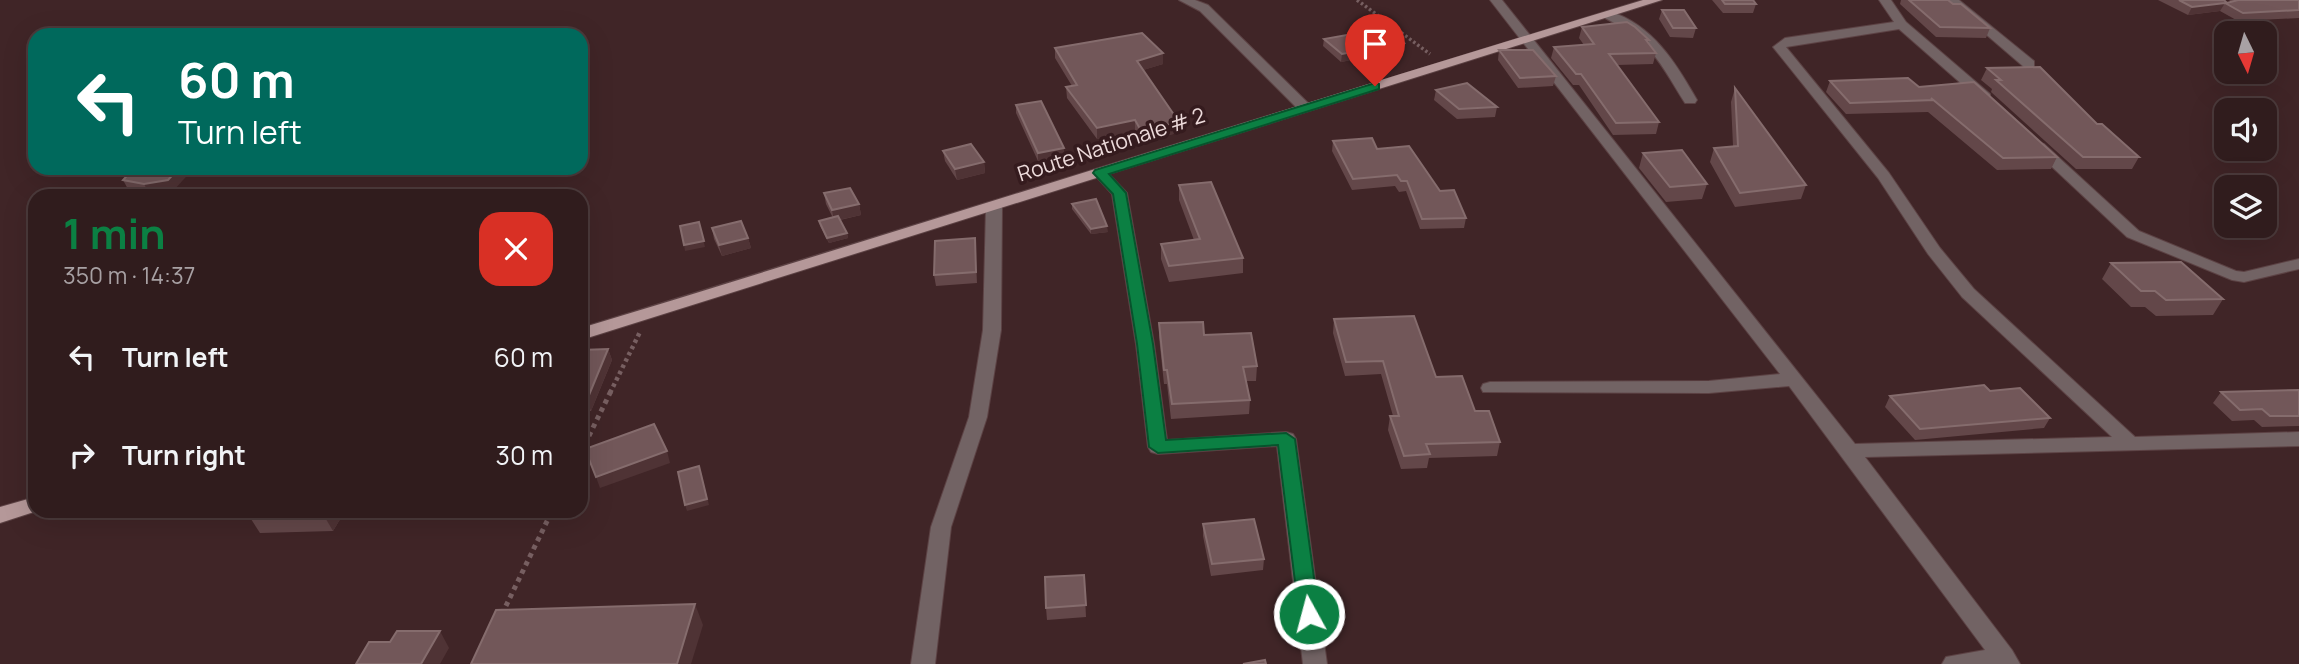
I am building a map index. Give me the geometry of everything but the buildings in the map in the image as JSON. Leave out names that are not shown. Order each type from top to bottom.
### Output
[{"type":"main road","name":"Route Nationale # 2","points":[[588,332],[994,207],[1304,107],[1656,0]]},
{"type":"main road","points":[[0,515],[28,506]]},
{"type":"street","points":[[1185,0],[1204,8],[1304,107]]},
{"type":"street","points":[[1496,0],[1850,451],[2006,661]]},
{"type":"street","points":[[1885,0],[1902,25],[1993,104]]},
{"type":"street","points":[[1952,0],[2029,64]]},
{"type":"street","points":[[1609,15],[1642,31],[1654,43],[1670,63],[1690,100]]},
{"type":"street","points":[[1902,25],[1785,42],[1779,47],[1884,176],[1934,251],[1968,293],[2130,443]]},
{"type":"street","points":[[2033,141],[2133,234],[2232,275],[2244,277],[2299,264]]},
{"type":"street","points":[[1100,173],[1119,193],[1145,344],[1158,447],[1286,439],[1315,664]]},
{"type":"street","points":[[923,664],[941,527],[978,417],[992,330],[994,207]]},
{"type":"street","points":[[1490,388],[1709,387],[1794,379]]},
{"type":"street","points":[[1850,451],[2299,439]]},
{"type":"street","points":[[1954,664],[2006,661]]},
{"type":"path","points":[[1357,0],[1446,65]]},
{"type":"path","points":[[588,438],[650,313]]},
{"type":"path","points":[[495,626],[549,518]]},
{"type":"route","points":[[1309,614],[1286,439],[1158,447],[1145,344],[1119,193],[1100,173],[1375,86]]}]
